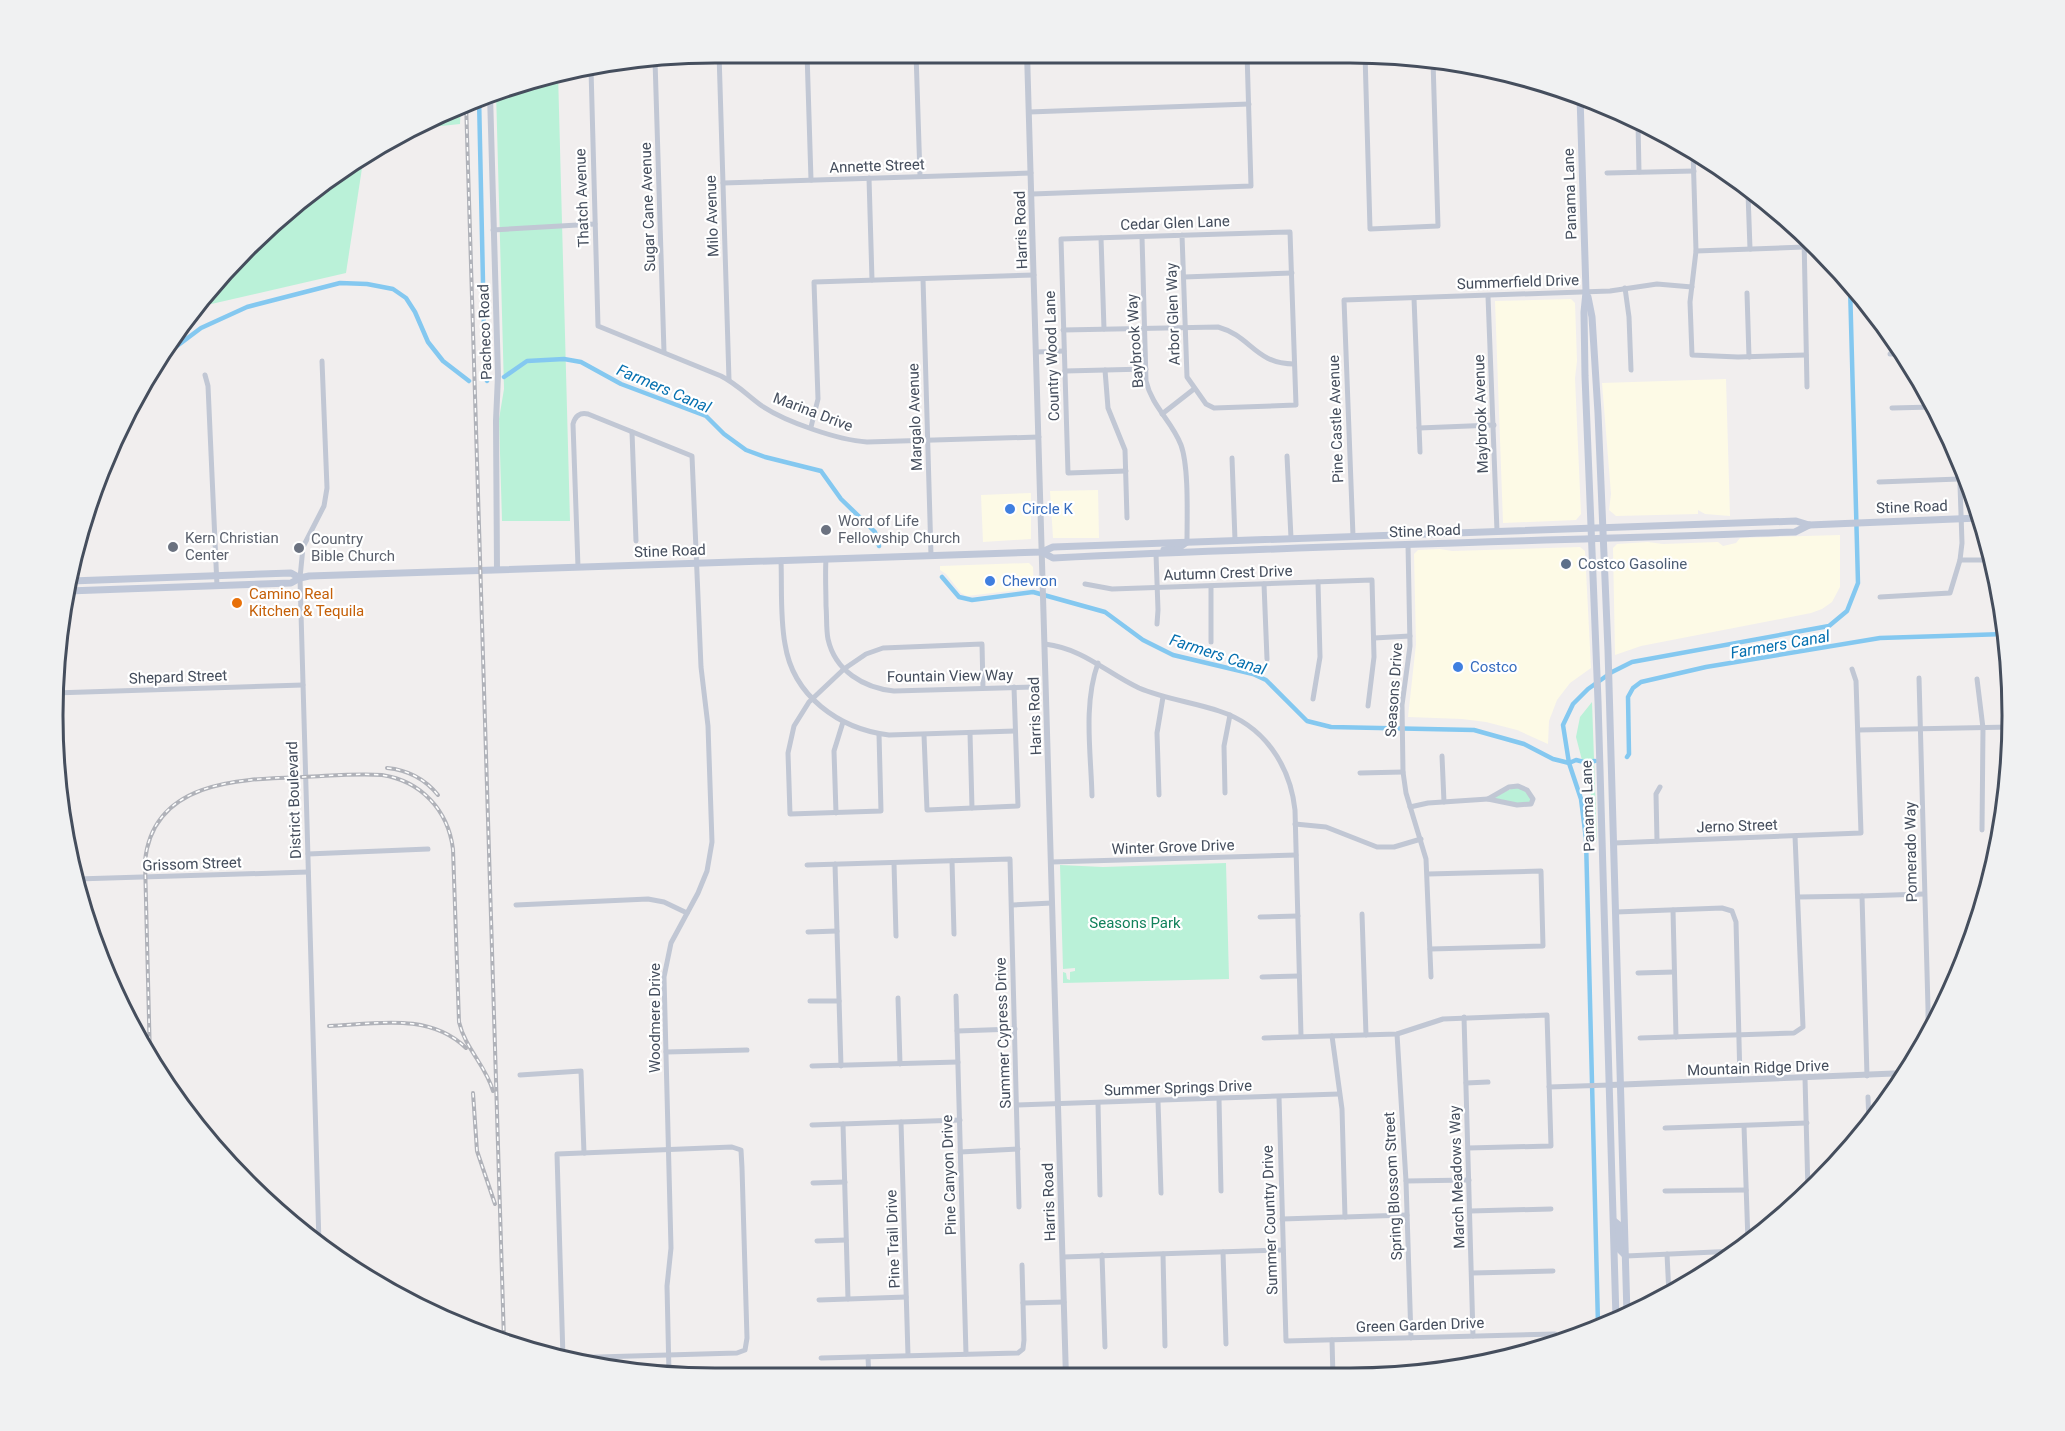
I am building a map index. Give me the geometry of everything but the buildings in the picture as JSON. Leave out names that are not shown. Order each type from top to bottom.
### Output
[{"type":"main road","name":"Panama Lane","points":[[1580,106],[1587,417],[1611,1085],[1616,1311]]},
{"type":"main road","name":"Panama Lane","points":[[1586,292],[1592,317],[1600,456],[1622,1085],[1627,1306]]},
{"type":"main road","points":[[1586,376],[1591,405],[1598,413]]},
{"type":"main road","points":[[1587,417],[1593,425],[1600,456]]},
{"type":"main road","name":"Stine Road","points":[[76,591],[291,583],[300,578],[497,570],[1042,552],[1053,547],[1235,540],[1591,527],[1796,521],[1809,525],[1971,518]]},
{"type":"main road","name":"Stine Road","points":[[1042,552],[1053,558],[1603,539],[1795,532],[1809,525]]},
{"type":"main road","points":[[1408,544],[1412,539],[1448,534]]},
{"type":"main road","points":[[1318,548],[1343,542],[1353,536]]},
{"type":"main road","points":[[1134,554],[1180,547],[1187,542]]},
{"type":"main road","name":"Stine Road","points":[[78,581],[291,573],[300,578]]},
{"type":"main road","points":[[114,589],[123,585],[147,583],[150,578]]},
{"type":"main road","points":[[76,590],[109,584],[113,579]]},
{"type":"main road","points":[[1602,822],[1607,826],[1614,843]]},
{"type":"main road","points":[[1604,874],[1610,906],[1616,912]]},
{"type":"main road","points":[[1614,1221],[1619,1225],[1620,1251],[1626,1256]]},
{"type":"street","name":"Milo Avenue","points":[[719,63],[729,380]]},
{"type":"street","points":[[807,63],[811,180]]},
{"type":"street","points":[[916,63],[920,176]]},
{"type":"street","name":"Harris Road","points":[[1028,63],[1066,1368]]},
{"type":"street","points":[[1032,194],[1251,186],[1247,63]]},
{"type":"street","points":[[1365,63],[1370,229],[1438,226],[1433,69]]},
{"type":"street","name":"Sugar Cane Avenue","points":[[656,66],[664,352]]},
{"type":"street","name":"Thatch Avenue","points":[[591,75],[598,326]]},
{"type":"street","name":"Pacheco Road","points":[[490,104],[498,376],[497,570]]},
{"type":"street","points":[[1029,112],[1249,104]]},
{"type":"street","points":[[1638,130],[1639,172]]},
{"type":"street","points":[[1694,161],[1696,251],[1690,302],[1692,355],[1749,357],[1806,355]]},
{"type":"street","points":[[1607,173],[1694,171]]},
{"type":"street","name":"Annette Street","points":[[723,183],[1031,172]]},
{"type":"street","points":[[869,178],[872,280]]},
{"type":"street","points":[[1748,199],[1750,249]]},
{"type":"street","points":[[493,230],[595,224]]},
{"type":"street","name":"Cedar Glen Lane","points":[[1061,240],[1290,231],[1292,273]]},
{"type":"street","name":"Arbor Glen Way","points":[[1182,235],[1187,377],[1194,389]]},
{"type":"street","name":"Baybrook Way","points":[[1142,237],[1146,381],[1151,397],[1178,438],[1184,453],[1187,542]]},
{"type":"street","points":[[1101,238],[1104,329]]},
{"type":"street","name":"Country Wood Lane","points":[[1061,240],[1068,472],[1126,471]]},
{"type":"street","points":[[1696,251],[1804,247]]},
{"type":"street","points":[[1804,247],[1807,387]]},
{"type":"street","points":[[1162,414],[1194,389],[1206,404],[1214,408],[1296,405],[1292,273],[1184,277]]},
{"type":"street","points":[[811,427],[818,399],[814,282],[1034,275]]},
{"type":"street","name":"Margalo Avenue","points":[[922,279],[931,555]]},
{"type":"street","name":"Summerfield Drive","points":[[1344,300],[1586,292],[1657,284],[1692,287]]},
{"type":"street","points":[[1625,288],[1629,317],[1630,370]]},
{"type":"street","points":[[1747,292],[1749,357]]},
{"type":"street","name":"Maybrook Avenue","points":[[1488,296],[1497,531]]},
{"type":"street","points":[[1414,298],[1420,453]]},
{"type":"street","name":"Pine Castle Avenue","points":[[1344,300],[1353,536]]},
{"type":"street","name":"Marina Drive","points":[[598,326],[729,380],[770,411],[858,442],[1039,436]]},
{"type":"street","points":[[1063,330],[1210,326],[1237,334],[1266,359],[1294,364]]},
{"type":"street","points":[[1036,352],[1064,351]]},
{"type":"street","name":"District Boulevard","points":[[319,1233],[300,578],[303,547],[320,514],[326,496],[322,361]]},
{"type":"street","points":[[1065,372],[1146,369]]},
{"type":"street","points":[[1105,370],[1108,408],[1123,442],[1127,518]]},
{"type":"street","points":[[205,375],[208,386],[217,586]]},
{"type":"street","points":[[1892,408],[1925,407]]},
{"type":"street","points":[[578,567],[573,424],[578,415],[588,414],[632,432],[636,541]]},
{"type":"street","points":[[1419,428],[1494,425]]},
{"type":"street","name":"Woodmere Drive","points":[[632,432],[692,456],[701,667],[708,726],[712,842],[707,871],[671,943],[665,966],[670,1248],[667,1286],[669,1366]]},
{"type":"street","points":[[1287,456],[1291,538]]},
{"type":"street","points":[[1232,458],[1235,540]]},
{"type":"street","points":[[1879,482],[1957,478]]},
{"type":"street","points":[[1880,597],[1950,593],[1960,560],[1959,486]]},
{"type":"street","name":"Seasons Drive","points":[[1408,544],[1410,636],[1401,735],[1406,793],[1421,839],[1428,874],[1431,977]]},
{"type":"street","points":[[1156,554],[1157,624]]},
{"type":"street","points":[[826,559],[827,632],[834,654],[844,669]]},
{"type":"street","points":[[781,560],[785,646],[796,677],[812,699],[828,713],[843,722],[879,734],[924,735],[1016,731]]},
{"type":"street","points":[[1960,560],[1983,560]]},
{"type":"street","name":"Autumn Crest Drive","points":[[1085,584],[1112,589],[1372,580],[1374,638]]},
{"type":"street","points":[[1313,699],[1320,657],[1318,582]]},
{"type":"street","points":[[1264,584],[1267,659]]},
{"type":"street","points":[[1211,586],[1211,642]]},
{"type":"street","points":[[1368,706],[1374,638],[1410,636]]},
{"type":"street","points":[[879,734],[881,811],[790,814],[789,745],[798,717],[812,699],[844,669],[866,654],[883,648],[982,644],[984,688]]},
{"type":"street","points":[[1045,644],[1077,651],[1138,687],[1230,715],[1258,733],[1278,757],[1292,789],[1295,824],[1301,1036]]},
{"type":"street","points":[[1092,796],[1089,706],[1092,682],[1098,663]]},
{"type":"street","name":"Fountain View Way","points":[[844,669],[866,684],[884,690],[1033,687]]},
{"type":"street","points":[[1852,669],[1856,681],[1858,730],[1920,727],[2002,727]]},
{"type":"street","name":"Pomerado Way","points":[[1919,678],[1929,1015]]},
{"type":"street","points":[[1977,679],[1983,728],[1983,830]]},
{"type":"street","name":"Shepard Street","points":[[64,693],[303,685]]},
{"type":"street","points":[[924,735],[927,810],[1018,806],[1014,687]]},
{"type":"street","points":[[1159,795],[1157,733],[1163,696]]},
{"type":"street","points":[[1225,793],[1224,746],[1230,715]]},
{"type":"street","points":[[836,813],[834,751],[843,722]]},
{"type":"street","name":"Jerno Street","points":[[1614,843],[1861,833],[1858,730]]},
{"type":"street","points":[[970,733],[972,808]]},
{"type":"street","points":[[1442,756],[1444,802]]},
{"type":"street","points":[[1360,773],[1403,772]]},
{"type":"street","points":[[1410,807],[1428,803],[1488,799],[1528,805],[1533,799],[1527,790],[1518,786],[1509,787],[1488,799]]},
{"type":"street","points":[[1657,841],[1656,794],[1660,788]]},
{"type":"street","points":[[1295,824],[1326,827],[1377,847],[1394,847],[1421,839]]},
{"type":"street","points":[[1640,1038],[1794,1033],[1803,1027],[1795,836]]},
{"type":"street","points":[[308,854],[428,849]]},
{"type":"street","name":"Winter Grove Drive","points":[[1051,862],[1296,855]]},
{"type":"street","name":"Summer Cypress Drive","points":[[952,861],[1010,859],[1019,1207]]},
{"type":"street","points":[[807,865],[952,861],[954,934]]},
{"type":"street","points":[[894,862],[896,936]]},
{"type":"street","points":[[836,864],[841,1065]]},
{"type":"street","points":[[1428,874],[1541,871],[1543,946],[1430,950]]},
{"type":"street","name":"Grissom Street","points":[[84,879],[308,872]]},
{"type":"street","points":[[1798,897],[1924,894]]},
{"type":"street","points":[[1862,896],[1867,1076]]},
{"type":"street","points":[[516,905],[648,899],[664,902],[687,913]]},
{"type":"street","points":[[1012,905],[1052,903]]},
{"type":"street","points":[[1616,912],[1722,908],[1732,911],[1736,922],[1740,1080]]},
{"type":"street","points":[[1673,910],[1676,1037]]},
{"type":"street","points":[[1362,914],[1366,1035]]},
{"type":"street","points":[[1260,917],[1298,916]]},
{"type":"street","points":[[808,932],[837,931]]},
{"type":"street","points":[[1638,974],[1674,972]]},
{"type":"street","points":[[1262,977],[1299,976]]},
{"type":"street","name":"Pine Canyon Drive","points":[[956,996],[966,1354]]},
{"type":"street","points":[[898,998],[900,1064]]},
{"type":"street","points":[[810,1001],[839,1001]]},
{"type":"street","points":[[1264,1038],[1397,1034],[1443,1019],[1547,1015],[1551,1146],[1468,1148]]},
{"type":"street","name":"March Meadows Way","points":[[1464,1017],[1473,1336]]},
{"type":"street","points":[[957,1031],[1015,1029]]},
{"type":"street","name":"Spring Blossom Street","points":[[1397,1034],[1406,1182],[1411,1338]]},
{"type":"street","points":[[1332,1036],[1342,1117],[1345,1217]]},
{"type":"street","points":[[666,1052],[747,1050]]},
{"type":"street","points":[[812,1066],[958,1062]]},
{"type":"street","points":[[520,1075],[581,1071],[584,1153]]},
{"type":"street","name":"Mountain Ridge Drive","points":[[1611,1085],[1895,1074]]},
{"type":"street","points":[[1806,1078],[1809,1179]]},
{"type":"street","points":[[1466,1083],[1488,1082]]},
{"type":"street","points":[[1549,1087],[1611,1085]]},
{"type":"street","name":"Summer Springs Drive","points":[[1017,1105],[1339,1094]]},
{"type":"street","name":"Summer Country Drive","points":[[1279,1097],[1286,1341]]},
{"type":"street","points":[[1868,1097],[1869,1111]]},
{"type":"street","points":[[1219,1099],[1221,1191]]},
{"type":"street","points":[[1158,1101],[1161,1193]]},
{"type":"street","points":[[1098,1102],[1100,1195]]},
{"type":"street","points":[[812,1125],[960,1120]]},
{"type":"street","name":"Pine Trail Drive","points":[[901,1122],[908,1355]]},
{"type":"street","points":[[1665,1128],[1807,1123]]},
{"type":"street","points":[[843,1124],[848,1299]]},
{"type":"street","points":[[1744,1125],[1748,1232]]},
{"type":"street","points":[[563,1349],[557,1154],[732,1147],[741,1150],[747,1338],[745,1350],[737,1353],[600,1357]]},
{"type":"street","points":[[960,1152],[1018,1149]]},
{"type":"street","points":[[1406,1182],[1469,1180]]},
{"type":"street","points":[[813,1183],[845,1182]]},
{"type":"street","points":[[1665,1191],[1746,1190]]},
{"type":"street","points":[[1470,1211],[1551,1209]]},
{"type":"street","points":[[1282,1219],[1407,1215]]},
{"type":"street","points":[[817,1241],[846,1240]]},
{"type":"street","points":[[1062,1257],[1283,1250]]},
{"type":"street","points":[[1223,1252],[1226,1344]]},
{"type":"street","points":[[1626,1256],[1721,1252]]},
{"type":"street","points":[[1162,1254],[1165,1346]]},
{"type":"street","points":[[1667,1254],[1669,1285]]},
{"type":"street","points":[[1102,1255],[1105,1347]]},
{"type":"street","points":[[820,1358],[1018,1353],[1023,1348],[1024,1340],[1022,1265]]},
{"type":"street","points":[[1472,1273],[1553,1271]]},
{"type":"street","points":[[819,1300],[906,1297]]},
{"type":"street","points":[[1023,1304],[1064,1302]]},
{"type":"street","name":"Green Garden Drive","points":[[1286,1341],[1555,1334]]},
{"type":"street","points":[[1332,1340],[1333,1368]]},
{"type":"street","points":[[868,1357],[869,1368]]},
{"type":"shaded area","points":[[1571,299],[1575,303],[1577,361],[1575,378],[1581,514],[1576,520],[1503,523],[1495,301]]},
{"type":"shaded area","points":[[1726,379],[1730,516],[1705,514],[1698,510],[1698,514],[1616,516],[1609,510],[1611,494],[1602,383]]},
{"type":"shaded area","points":[[1098,490],[1099,538],[1053,538],[1050,491]]},
{"type":"shaded area","points":[[1031,493],[1031,539],[983,542],[981,495]]},
{"type":"shaded area","points":[[1840,535],[1840,587],[1832,602],[1822,609],[1641,646],[1615,655],[1613,548],[1617,544],[1718,542],[1723,546],[1736,543],[1740,538]]},
{"type":"shaded area","points":[[1580,547],[1585,551],[1591,668],[1570,683],[1557,700],[1549,721],[1548,744],[1517,730],[1486,722],[1408,717],[1416,644],[1414,554],[1418,550]]},
{"type":"shaded area","points":[[1029,563],[1033,567],[1034,588],[967,596],[961,593],[940,570],[940,566]]},
{"type":"green space","points":[[558,83],[570,521],[502,521],[499,419],[504,389],[496,102]]},
{"type":"green space","points":[[460,115],[460,124],[435,127]]},
{"type":"green space","points":[[362,167],[346,273],[209,305],[254,254],[285,225],[318,198]]},
{"type":"green space","points":[[1592,702],[1597,844],[1591,795],[1576,737],[1580,717]]},
{"type":"green space","points":[[1518,786],[1533,796],[1528,805],[1488,799]]},
{"type":"green space","name":"Seasons Park","points":[[1226,863],[1229,979],[1063,983],[1063,972],[1070,980],[1070,972],[1075,971],[1075,968],[1063,969],[1060,865],[1103,867]]},
{"type":"waterway","points":[[479,108],[485,376],[487,381]]},
{"type":"waterway","name":"Farmers Canal","points":[[179,344],[201,328],[247,307],[340,283],[367,284],[393,289],[406,298],[428,342],[443,361],[469,381]]},
{"type":"waterway","points":[[1598,1318],[1586,839],[1581,799],[1569,763],[1563,725],[1573,704],[1588,689],[1612,672],[1632,662],[1829,626],[1847,611],[1858,583],[1850,298]]},
{"type":"waterway","name":"Farmers Canal","points":[[504,377],[527,361],[564,359],[581,362],[621,384],[706,416],[724,434],[746,450],[821,471],[841,499],[875,532],[879,546]]},
{"type":"waterway","name":"Farmers Canal","points":[[942,577],[959,597],[972,600],[1033,592],[1105,612],[1143,640],[1173,655],[1253,674],[1266,680],[1307,721],[1331,727],[1474,730],[1524,744],[1553,759],[1569,763],[1576,760],[1595,761]]},
{"type":"waterway","name":"Farmers Canal","points":[[1627,757],[1629,754],[1628,697],[1633,688],[1641,682],[1706,667],[1880,638],[1996,634]]},
{"type":"railway","points":[[466,113],[504,1332]]},
{"type":"railway","points":[[387,768],[416,776],[438,795]]},
{"type":"railway","points":[[150,1041],[145,861],[152,834],[164,814],[182,799],[204,789],[228,783],[352,774],[382,775],[396,778],[420,791],[439,810],[450,835],[453,849],[459,1022],[493,1091]]},
{"type":"railway","points":[[329,1026],[383,1023],[419,1025],[435,1029],[466,1048]]},
{"type":"railway","points":[[473,1093],[477,1151],[495,1204]]},
{"type":"place","name":"Circle K","points":[[1010,509]]},
{"type":"place","name":"Word of Life Fellowship Church","points":[[826,530]]},
{"type":"place","name":"Kern Christian Center","points":[[173,547]]},
{"type":"place","name":"Country Bible Church","points":[[299,548]]},
{"type":"place","name":"Costco Gasoline","points":[[1566,564]]},
{"type":"place","name":"Chevron","points":[[990,581]]},
{"type":"place","name":"Camino Real Kitchen & Tequila","points":[[237,603]]},
{"type":"place","name":"Costco","points":[[1458,667]]}]
